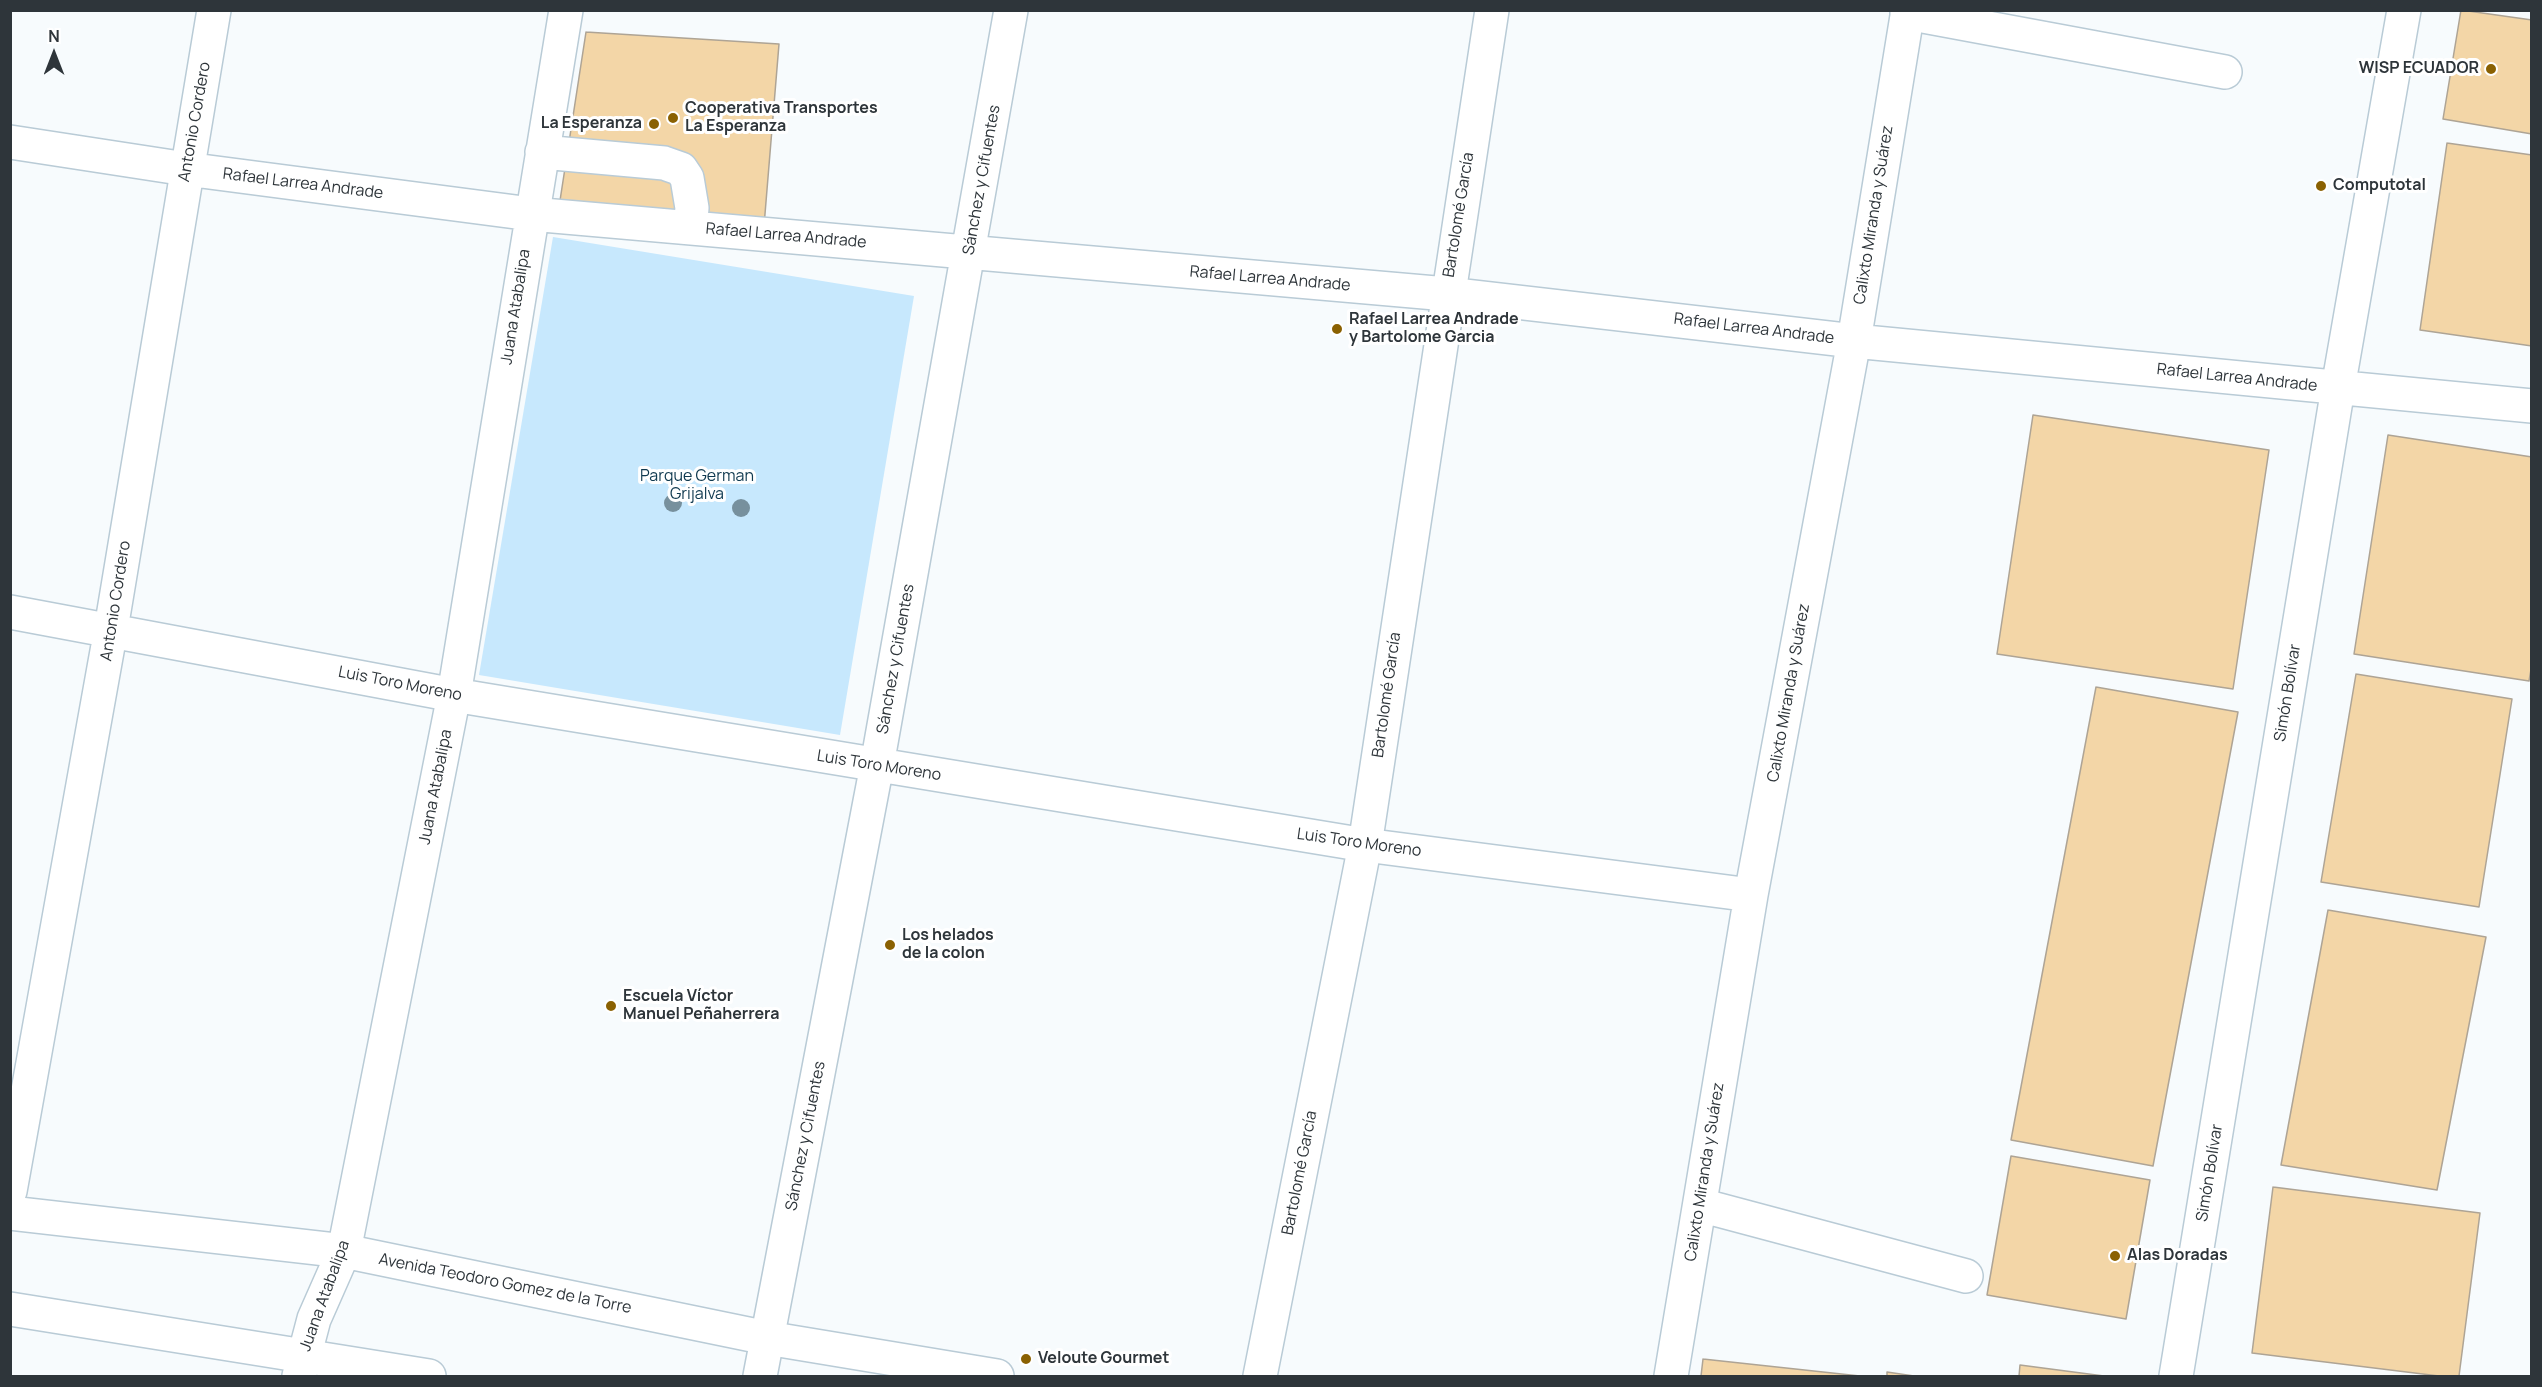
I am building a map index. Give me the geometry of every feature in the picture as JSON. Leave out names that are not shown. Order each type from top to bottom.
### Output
[{"type":"street","name":"Antonio Cordero","points":[[10,1191],[111,629],[214,10]]},
{"type":"street","name":"Juana Atabalipa","points":[[301,1366],[330,1280],[344,1251],[454,695],[566,10]]},
{"type":"street","name":"Sánchez y Cifuentes","points":[[760,1377],[877,765],[1011,10]]},
{"type":"street","name":"Bartolomé García","points":[[1260,1377],[1365,845],[1492,10]]},
{"type":"street","name":"Simón Bolívar","points":[[2176,1377],[2338,388],[2404,10]]},
{"type":"street","points":[[1907,12],[2225,72]]},
{"type":"street","name":"Calixto Miranda y Suárez","points":[[1671,1377],[1751,895],[1854,341],[1907,12]]},
{"type":"street","name":"Rafael Larrea Andrade","points":[[10,142],[186,169],[531,214],[1447,294],[1854,341],[2532,406]]},
{"type":"street","points":[[542,152],[664,163],[681,169],[687,178],[692,208],[690,228]]},
{"type":"street","name":"Luis Toro Moreno","points":[[10,612],[111,629],[454,695],[1365,845],[1751,895]]},
{"type":"street","points":[[1700,1205],[1966,1276]]},
{"type":"street","name":"Avenida Teodoro Gomez de la Torre","points":[[10,1213],[344,1251],[767,1338],[997,1377]]},
{"type":"street","points":[[10,1309],[301,1366],[429,1377]]},
{"type":"green space","name":"Parque German Grijalva","points":[[553,237],[914,296],[840,735],[479,675]]},
{"type":"building","name":"WISP ECUADOR","points":[[2461,10],[2532,20],[2532,134],[2443,119]]},
{"type":"building","name":"Cooperativa Transportes La Esperanza","points":[[586,32],[779,44],[764,226],[559,207]]},
{"type":"building","points":[[2447,143],[2532,155],[2532,346],[2420,330]]},
{"type":"building","points":[[2033,415],[2269,450],[2233,689],[1997,654]]},
{"type":"building","points":[[2388,435],[2532,457],[2532,664],[2529,681],[2354,654]]},
{"type":"building","points":[[2356,674],[2512,699],[2479,907],[2321,882]]},
{"type":"building","points":[[2096,687],[2238,712],[2153,1166],[2011,1140]]},
{"type":"building","points":[[2328,910],[2486,937],[2437,1190],[2281,1165]]},
{"type":"building","points":[[2011,1156],[2150,1180],[2126,1319],[1987,1295]]},
{"type":"building","points":[[2273,1187],[2480,1213],[2459,1376],[2439,1376],[2252,1353]]},
{"type":"building","points":[[1703,1359],[1860,1376],[1701,1376]]},
{"type":"building","points":[[2020,1365],[2104,1376],[2019,1376]]},
{"type":"building","points":[[1887,1372],[1914,1376],[1887,1376]]},
{"type":"place","name":"WISP ECUADOR","points":[[2491,69]]},
{"type":"place","name":"Cooperativa Transportes La Esperanza","points":[[673,118]]},
{"type":"place","name":"La Esperanza","points":[[654,124]]},
{"type":"place","name":"Computotal","points":[[2321,186]]},
{"type":"place","name":"Rafael Larrea Andrade y Bartolome Garcia","points":[[1337,329]]},
{"type":"place","name":"Los helados de la colon","points":[[890,945]]},
{"type":"place","name":"Escuela Víctor Manuel Peñaherrera","points":[[611,1006]]},
{"type":"place","name":"Alas Doradas","points":[[2115,1256]]},
{"type":"place","name":"Veloute Gourmet","points":[[1026,1359]]}]
